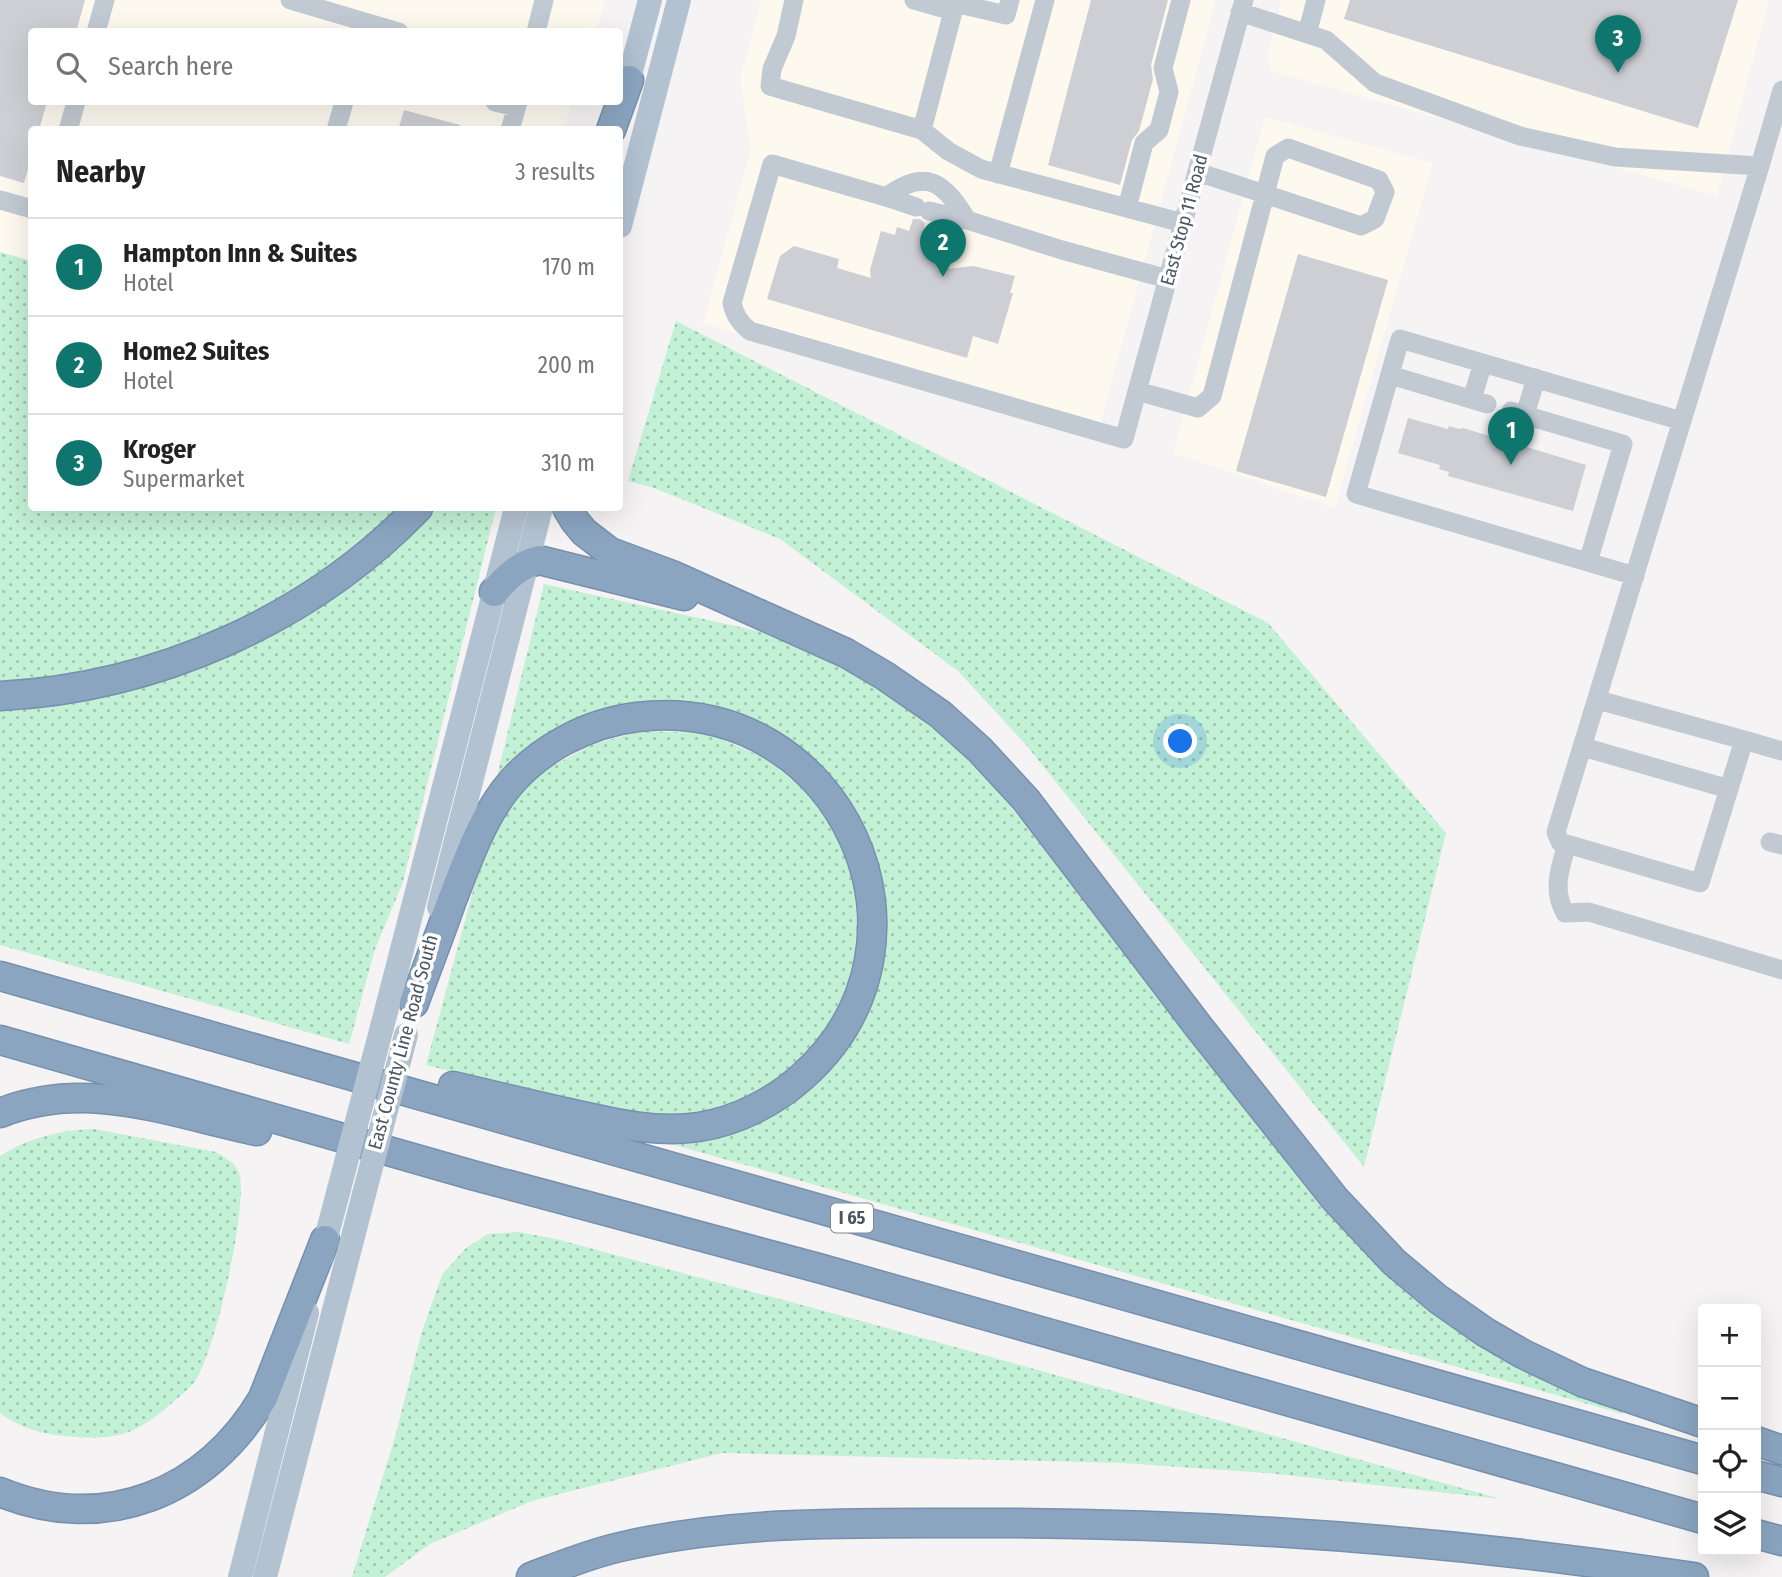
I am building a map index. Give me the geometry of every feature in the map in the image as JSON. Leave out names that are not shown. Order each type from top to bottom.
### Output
[{"type":"highway","points":[[623,99],[629,80]]},
{"type":"highway","points":[[614,126],[621,105]]},
{"type":"highway","points":[[0,696],[34,694],[103,683],[161,667],[220,645],[269,621],[337,579],[400,527],[415,511]]},
{"type":"highway","points":[[569,511],[584,532],[610,552],[755,611],[846,653],[940,714],[980,750],[1026,800],[1198,1026],[1335,1199],[1408,1275],[1477,1327],[1539,1362],[1582,1382],[1698,1421]]},
{"type":"highway","points":[[494,592],[505,579],[527,563],[539,560],[673,594],[755,611]]},
{"type":"highway","points":[[136,1015],[603,1121],[654,1128],[699,1127],[746,1113],[789,1089],[818,1061],[840,1032],[859,994],[869,954],[871,912],[865,867],[858,846],[835,803],[804,769],[768,743],[733,726],[695,718],[650,715],[605,724],[582,732],[542,754],[523,770],[494,806],[471,849],[414,1003]]},
{"type":"highway","name":"I 65","points":[[0,976],[1698,1459]]},
{"type":"highway","points":[[0,1040],[472,1175],[822,1269],[1698,1518]]},
{"type":"highway","points":[[0,1113],[48,1099],[94,1097],[472,1175]]},
{"type":"highway","points":[[0,1493],[35,1504],[60,1508],[87,1510],[116,1507],[160,1494],[202,1470],[236,1438],[264,1398],[325,1240]]},
{"type":"highway","points":[[1761,1443],[1782,1450]]},
{"type":"highway","points":[[1761,1476],[1782,1482]]},
{"type":"highway","points":[[531,1577],[606,1551],[685,1535],[794,1526],[968,1523],[1135,1525],[1319,1535],[1513,1552],[1694,1577]]},
{"type":"highway","points":[[1761,1535],[1782,1541]]},
{"type":"main road","points":[[629,80],[650,0]]},
{"type":"main road","points":[[623,215],[680,0]]},
{"type":"main road","name":"East County Line Road South","points":[[265,1577],[364,1194],[394,1031],[494,592],[515,511]]},
{"type":"main road","name":"East County Line Road South","points":[[240,1577],[339,1188],[394,1031],[414,1003],[540,511]]},
{"type":"street","points":[[97,28],[105,0]]},
{"type":"street","points":[[290,0],[364,27]]},
{"type":"street","points":[[537,28],[544,0]]},
{"type":"street","points":[[794,0],[786,36],[772,69],[770,86],[922,130],[948,151],[981,169],[1183,223]]},
{"type":"street","points":[[914,0],[1006,15],[1010,0]]},
{"type":"street","points":[[998,174],[1045,0]]},
{"type":"street","points":[[1127,208],[1144,143],[1159,130],[1163,117],[1169,92],[1163,68],[1181,0]]},
{"type":"street","points":[[1307,34],[1316,0]]},
{"type":"street","points":[[922,130],[955,5]]},
{"type":"street","points":[[1242,6],[1326,40],[1374,83],[1520,136],[1615,158],[1760,166]]},
{"type":"street","name":"East Stop 11 Road","points":[[886,197],[772,164],[732,303],[734,314],[741,324],[750,331],[763,335],[1124,439],[1242,6]]},
{"type":"street","points":[[1744,740],[1700,883],[1560,842],[1556,832],[1782,90]]},
{"type":"street","points":[[69,126],[75,105]]},
{"type":"street","points":[[337,126],[343,105]]},
{"type":"street","points":[[511,126],[517,105]]},
{"type":"street","points":[[1137,391],[1198,408],[1212,396],[1265,194],[1275,156],[1288,148],[1379,180],[1385,192],[1375,219],[1361,226],[1265,194],[1197,172]]},
{"type":"street","points":[[886,197],[903,185],[926,181],[942,186],[967,220]]},
{"type":"street","points":[[886,197],[1168,279]]},
{"type":"street","points":[[0,200],[28,208]]},
{"type":"street","points":[[1635,576],[1356,494],[1400,339],[1682,421]]},
{"type":"street","points":[[1390,375],[1480,401],[1482,363]]},
{"type":"street","points":[[1536,378],[1518,413],[1623,444],[1588,562]]},
{"type":"street","points":[[1598,700],[1782,751]]},
{"type":"street","points":[[1583,747],[1729,789]]},
{"type":"street","points":[[1567,844],[1558,877],[1558,902],[1565,913],[1589,912],[1782,970]]},
{"type":"shaded area","points":[[0,0],[606,0],[597,28],[28,28],[28,105],[571,105],[564,126],[28,126],[28,511],[31,511],[0,641]]},
{"type":"shaded area","points":[[761,0],[1216,0],[1096,439],[703,323],[751,149],[740,79]]},
{"type":"shaded area","points":[[1281,0],[1769,0],[1717,196],[1271,71],[1267,58]]},
{"type":"shaded area","points":[[1265,117],[1433,163],[1335,508],[1173,453]]},
{"type":"green space","points":[[0,252],[28,260],[28,511],[397,511],[324,571],[256,613],[219,631],[181,646],[104,668],[48,678],[0,681]]},
{"type":"green space","points":[[676,321],[1268,623],[1446,833],[1364,1167],[1027,746],[958,671],[780,539],[654,488],[628,481]]},
{"type":"green space","points":[[429,511],[495,511],[402,885],[375,949],[349,1044],[0,945],[0,707],[68,702],[146,685],[242,648],[393,549]]},
{"type":"green space","points":[[544,584],[758,631],[805,646],[866,678],[937,729],[981,773],[1034,834],[1339,1225],[1395,1280],[1623,1410],[1623,1414],[664,1142],[727,1131],[860,1019],[875,986],[882,930],[880,880],[864,827],[821,767],[767,728],[715,707],[652,702],[588,715],[526,748],[496,780]]},
{"type":"green space","points":[[640,731],[709,733],[766,759],[807,792],[836,831],[854,877],[857,928],[852,974],[834,1017],[799,1064],[753,1096],[701,1114],[650,1117],[584,1104],[426,1065],[481,861],[503,814],[542,772],[591,745]]},
{"type":"green space","points":[[94,1129],[216,1152],[237,1169],[241,1190],[235,1245],[228,1278],[212,1341],[195,1381],[160,1413],[139,1427],[117,1435],[91,1438],[36,1431],[17,1424],[0,1413],[0,1156],[45,1136]]},
{"type":"green space","points":[[519,1232],[556,1239],[876,1325],[1501,1499],[1267,1473],[1123,1463],[722,1453],[532,1501],[430,1544],[385,1577],[352,1577],[395,1437],[422,1331],[442,1275],[466,1248],[488,1234]]},
{"type":"building","points":[[0,0],[85,0],[77,28],[28,28],[28,105],[46,105],[40,126],[28,126],[28,169],[24,183],[0,176]]},
{"type":"building","points":[[1091,0],[1168,0],[1151,65],[1153,79],[1120,185],[1048,165]]},
{"type":"building","points":[[1350,0],[1738,0],[1698,128],[1344,19]]},
{"type":"building","points":[[404,110],[460,125],[460,126],[399,126]]},
{"type":"building","points":[[913,219],[920,219],[925,223],[923,232],[933,235],[931,242],[944,246],[937,270],[973,266],[1015,276],[1010,293],[1013,293],[998,344],[973,336],[967,358],[767,299],[780,256],[794,246],[839,259],[837,268],[871,278],[870,270],[881,231],[895,235],[897,227],[909,231]]},
{"type":"building","points":[[1298,254],[1388,280],[1326,497],[1236,471]]},
{"type":"building","points":[[1408,418],[1448,429],[1449,426],[1463,428],[1586,465],[1573,511],[1448,476],[1449,472],[1439,469],[1440,465],[1398,453]]},
{"type":"place","name":"Kroger","points":[[1618,73]]},
{"type":"place","name":"Home2 Suites","points":[[943,277]]},
{"type":"place","name":"Hampton Inn & Suites","points":[[1511,465]]}]
